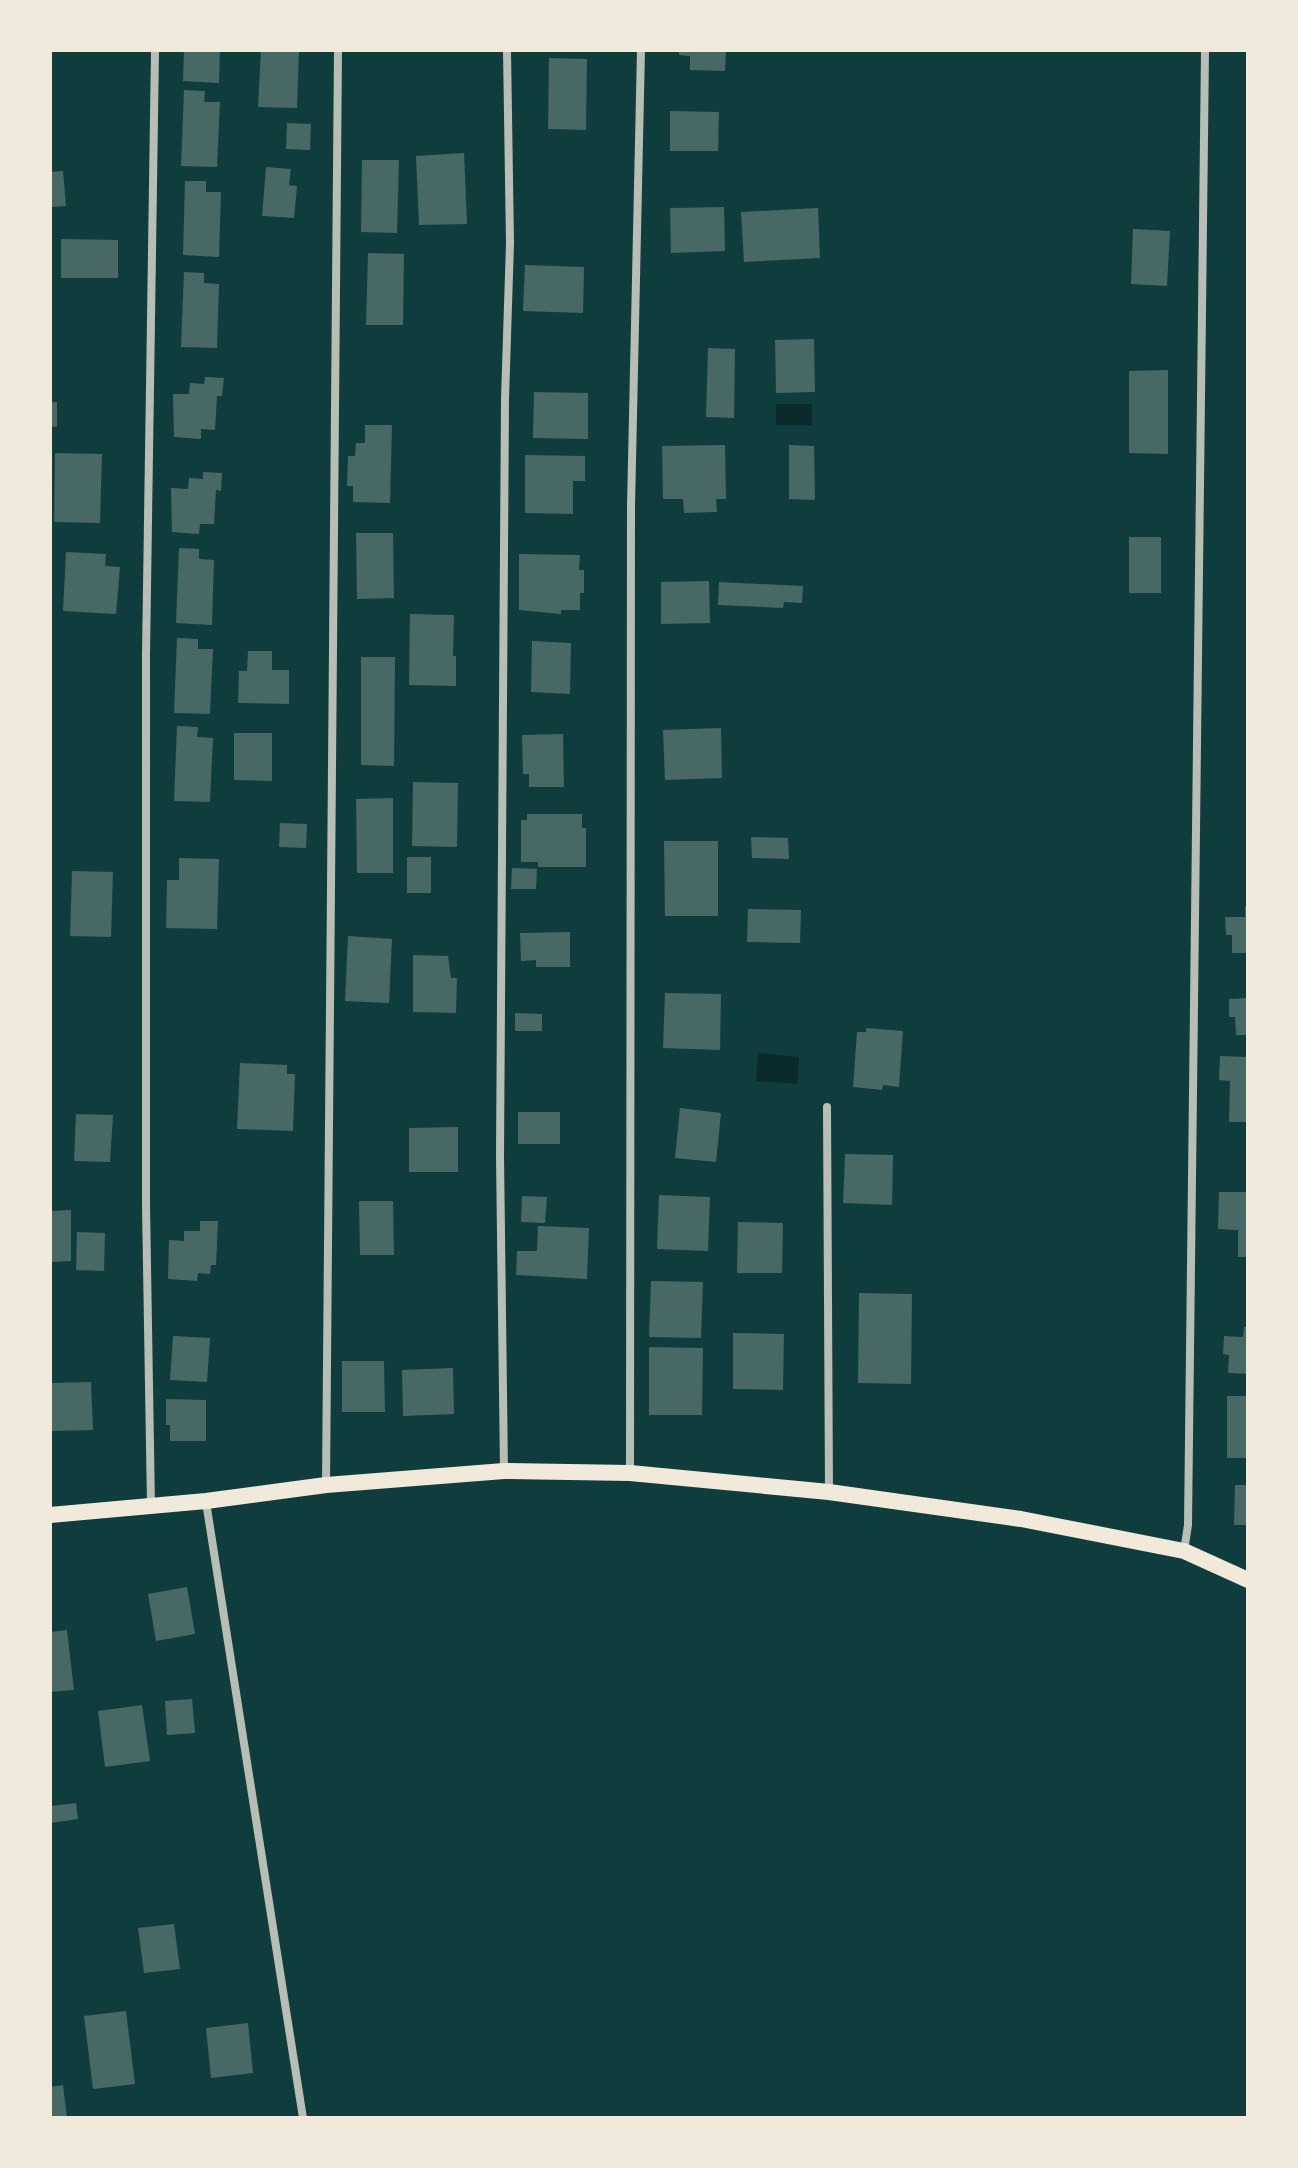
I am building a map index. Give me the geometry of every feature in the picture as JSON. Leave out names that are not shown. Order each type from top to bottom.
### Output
[{"type":"main road","points":[[50,1515],[206,1501],[326,1485],[504,1471],[630,1473],[829,1492],[1021,1519],[1184,1551],[1248,1580]]},
{"type":"street","points":[[151,1506],[146,1205],[146,655],[155,50]]},
{"type":"street","points":[[326,1485],[338,50]]},
{"type":"street","points":[[504,1471],[500,1155],[505,399],[510,243],[507,50]]},
{"type":"street","points":[[630,1473],[631,507],[641,50]]},
{"type":"street","points":[[1184,1551],[1188,1525],[1205,50]]},
{"type":"street","points":[[827,1107],[829,1492]]},
{"type":"street","points":[[206,1501],[303,2118]]},
{"type":"water","points":[[776,404],[812,404],[812,425],[776,425]]},
{"type":"water","points":[[758,1053],[799,1057],[797,1084],[756,1081]]},
{"type":"building","points":[[184,50],[220,50],[219,83],[183,81]]},
{"type":"building","points":[[261,50],[299,50],[297,108],[258,107]]},
{"type":"building","points":[[679,50],[726,50],[725,71],[690,70],[690,56],[679,55]]},
{"type":"building","points":[[549,58],[587,59],[586,130],[548,129]]},
{"type":"building","points":[[184,90],[205,91],[204,102],[220,102],[217,167],[181,166]]},
{"type":"building","points":[[670,111],[719,112],[718,151],[670,151]]},
{"type":"building","points":[[287,123],[311,124],[310,150],[286,149]]},
{"type":"building","points":[[464,153],[467,224],[419,225],[416,156]]},
{"type":"building","points":[[362,160],[399,160],[397,233],[361,232]]},
{"type":"building","points":[[266,167],[291,169],[289,185],[297,186],[294,218],[262,216]]},
{"type":"building","points":[[63,171],[66,206],[50,207],[50,172]]},
{"type":"building","points":[[185,181],[206,181],[206,192],[221,192],[219,257],[183,255]]},
{"type":"building","points":[[724,207],[725,251],[671,253],[670,208]]},
{"type":"building","points":[[818,208],[820,258],[744,262],[741,212]]},
{"type":"building","points":[[1133,229],[1170,231],[1167,286],[1131,284]]},
{"type":"building","points":[[61,239],[118,240],[118,278],[61,278]]},
{"type":"building","points":[[368,253],[404,254],[403,325],[366,325]]},
{"type":"building","points":[[525,265],[584,267],[583,313],[523,311]]},
{"type":"building","points":[[184,272],[204,273],[204,283],[219,284],[217,348],[181,347]]},
{"type":"building","points":[[814,339],[815,392],[776,393],[775,340]]},
{"type":"building","points":[[708,348],[735,349],[734,418],[706,417]]},
{"type":"building","points":[[1168,370],[1168,454],[1129,453],[1129,371]]},
{"type":"building","points":[[205,377],[224,378],[222,396],[217,396],[215,430],[201,429],[201,439],[174,437],[173,394],[189,394],[190,383],[204,384]]},
{"type":"building","points":[[534,392],[588,393],[588,439],[533,438]]},
{"type":"building","points":[[50,402],[57,402],[57,427],[50,426]]},
{"type":"building","points":[[365,425],[392,425],[390,503],[353,502],[353,486],[347,486],[348,456],[355,456],[356,443],[365,443]]},
{"type":"building","points":[[725,445],[726,499],[716,499],[717,512],[684,513],[683,499],[663,499],[662,446]]},
{"type":"building","points":[[789,445],[814,446],[815,500],[789,499]]},
{"type":"building","points":[[55,453],[102,454],[100,523],[54,522]]},
{"type":"building","points":[[525,455],[585,456],[585,481],[573,481],[573,514],[525,513]]},
{"type":"building","points":[[203,472],[222,473],[221,491],[216,490],[214,524],[200,524],[199,534],[172,532],[171,488],[188,489],[189,478],[203,479]]},
{"type":"building","points":[[356,533],[393,533],[394,598],[357,599]]},
{"type":"building","points":[[1129,537],[1161,537],[1161,593],[1129,593]]},
{"type":"building","points":[[179,548],[199,549],[199,559],[214,560],[212,625],[176,623]]},
{"type":"building","points":[[66,552],[106,554],[105,566],[120,567],[116,614],[63,611]]},
{"type":"building","points":[[519,554],[580,555],[579,570],[584,570],[584,593],[580,593],[580,610],[561,610],[561,614],[519,610]]},
{"type":"building","points":[[709,581],[710,623],[661,624],[661,582]]},
{"type":"building","points":[[719,582],[803,586],[802,603],[784,602],[783,608],[718,605]]},
{"type":"building","points":[[410,614],[454,615],[456,686],[409,685]]},
{"type":"building","points":[[177,638],[198,639],[198,649],[213,649],[210,714],[174,713]]},
{"type":"building","points":[[532,641],[571,643],[570,694],[531,692]]},
{"type":"building","points":[[248,651],[272,651],[272,670],[289,670],[289,704],[238,703],[239,671],[247,671]]},
{"type":"building","points":[[361,657],[395,657],[394,766],[361,765]]},
{"type":"building","points":[[177,726],[198,727],[197,737],[213,738],[210,802],[174,801]]},
{"type":"building","points":[[721,728],[722,778],[665,780],[663,730]]},
{"type":"building","points":[[234,733],[272,733],[272,781],[234,780]]},
{"type":"building","points":[[563,734],[564,787],[529,787],[529,774],[523,774],[522,735]]},
{"type":"building","points":[[413,782],[458,783],[457,847],[412,846]]},
{"type":"building","points":[[393,798],[393,873],[357,873],[356,799]]},
{"type":"building","points":[[527,814],[582,814],[582,828],[586,828],[586,867],[538,867],[538,862],[521,862],[521,820],[527,820]]},
{"type":"building","points":[[280,823],[307,824],[306,848],[279,847]]},
{"type":"building","points":[[751,837],[788,838],[789,859],[752,858]]},
{"type":"building","points":[[664,841],[718,841],[718,916],[665,916]]},
{"type":"building","points":[[407,857],[431,857],[431,893],[407,893]]},
{"type":"building","points":[[179,858],[219,859],[217,929],[166,928],[167,880],[179,880]]},
{"type":"building","points":[[512,868],[537,869],[536,889],[511,889]]},
{"type":"building","points":[[72,871],[113,872],[111,937],[70,936]]},
{"type":"building","points":[[1245,906],[1248,906],[1248,953],[1232,953],[1232,935],[1226,935],[1225,917],[1245,917]]},
{"type":"building","points":[[748,909],[801,910],[800,943],[747,942]]},
{"type":"building","points":[[570,932],[570,967],[536,967],[536,960],[521,961],[520,933]]},
{"type":"building","points":[[348,936],[392,939],[389,1003],[345,1001]]},
{"type":"building","points":[[413,955],[448,956],[451,978],[457,978],[456,1013],[413,1012]]},
{"type":"building","points":[[665,993],[721,994],[720,1050],[663,1048]]},
{"type":"building","points":[[1248,998],[1248,1035],[1236,1035],[1235,1017],[1229,1017],[1229,999]]},
{"type":"building","points":[[515,1013],[542,1014],[542,1031],[515,1031]]},
{"type":"building","points":[[866,1028],[903,1031],[899,1087],[883,1085],[882,1090],[853,1087],[857,1032],[866,1032]]},
{"type":"building","points":[[1220,1056],[1248,1057],[1248,1122],[1229,1122],[1230,1081],[1219,1080]]},
{"type":"building","points":[[240,1063],[287,1065],[287,1074],[295,1074],[293,1131],[237,1129]]},
{"type":"building","points":[[680,1108],[721,1113],[716,1162],[675,1158]]},
{"type":"building","points":[[518,1112],[560,1112],[560,1144],[518,1144]]},
{"type":"building","points":[[76,1114],[113,1115],[110,1162],[74,1161]]},
{"type":"building","points":[[458,1127],[458,1172],[409,1172],[409,1128]]},
{"type":"building","points":[[845,1154],[893,1155],[892,1205],[843,1203]]},
{"type":"building","points":[[1219,1192],[1248,1192],[1248,1257],[1238,1257],[1238,1230],[1218,1229]]},
{"type":"building","points":[[659,1195],[710,1197],[708,1251],[657,1249]]},
{"type":"building","points":[[522,1196],[547,1197],[545,1223],[521,1222]]},
{"type":"building","points":[[359,1201],[393,1201],[394,1255],[360,1255]]},
{"type":"building","points":[[71,1210],[71,1261],[50,1262],[50,1211]]},
{"type":"building","points":[[200,1221],[218,1221],[216,1265],[211,1265],[210,1274],[198,1273],[197,1281],[168,1279],[169,1240],[184,1241],[184,1231],[200,1231]]},
{"type":"building","points":[[738,1222],[783,1223],[782,1273],[737,1273]]},
{"type":"building","points":[[538,1226],[589,1228],[587,1279],[516,1275],[517,1251],[537,1251]]},
{"type":"building","points":[[77,1232],[105,1233],[104,1271],[76,1270]]},
{"type":"building","points":[[651,1281],[703,1282],[701,1338],[649,1337]]},
{"type":"building","points":[[859,1293],[912,1294],[911,1384],[858,1383]]},
{"type":"building","points":[[1244,1327],[1248,1327],[1248,1374],[1228,1373],[1229,1355],[1223,1354],[1224,1336],[1243,1337]]},
{"type":"building","points":[[733,1333],[784,1334],[783,1390],[733,1389]]},
{"type":"building","points":[[173,1336],[210,1338],[207,1382],[170,1380]]},
{"type":"building","points":[[649,1347],[703,1348],[702,1415],[649,1415]]},
{"type":"building","points":[[342,1361],[384,1361],[385,1412],[342,1412]]},
{"type":"building","points":[[453,1368],[454,1414],[403,1416],[402,1370]]},
{"type":"building","points":[[91,1382],[93,1430],[50,1431],[50,1383]]},
{"type":"building","points":[[1227,1396],[1248,1396],[1248,1458],[1227,1458]]},
{"type":"building","points":[[166,1399],[206,1400],[206,1441],[170,1441],[170,1425],[166,1425]]},
{"type":"building","points":[[1235,1485],[1248,1485],[1248,1525],[1234,1525]]},
{"type":"building","points":[[187,1587],[195,1634],[156,1641],[148,1594]]},
{"type":"building","points":[[67,1630],[74,1690],[50,1692],[50,1632]]},
{"type":"building","points":[[192,1699],[195,1733],[167,1735],[165,1701]]},
{"type":"building","points":[[142,1705],[150,1761],[105,1767],[98,1711]]},
{"type":"building","points":[[76,1803],[78,1819],[51,1823],[50,1806]]},
{"type":"building","points":[[174,1924],[180,1969],[144,1973],[138,1928]]},
{"type":"building","points":[[126,2011],[135,2084],[93,2089],[84,2016]]},
{"type":"building","points":[[248,2023],[253,2073],[211,2078],[206,2028]]},
{"type":"building","points":[[63,2085],[67,2118],[50,2118],[50,2087]]}]
